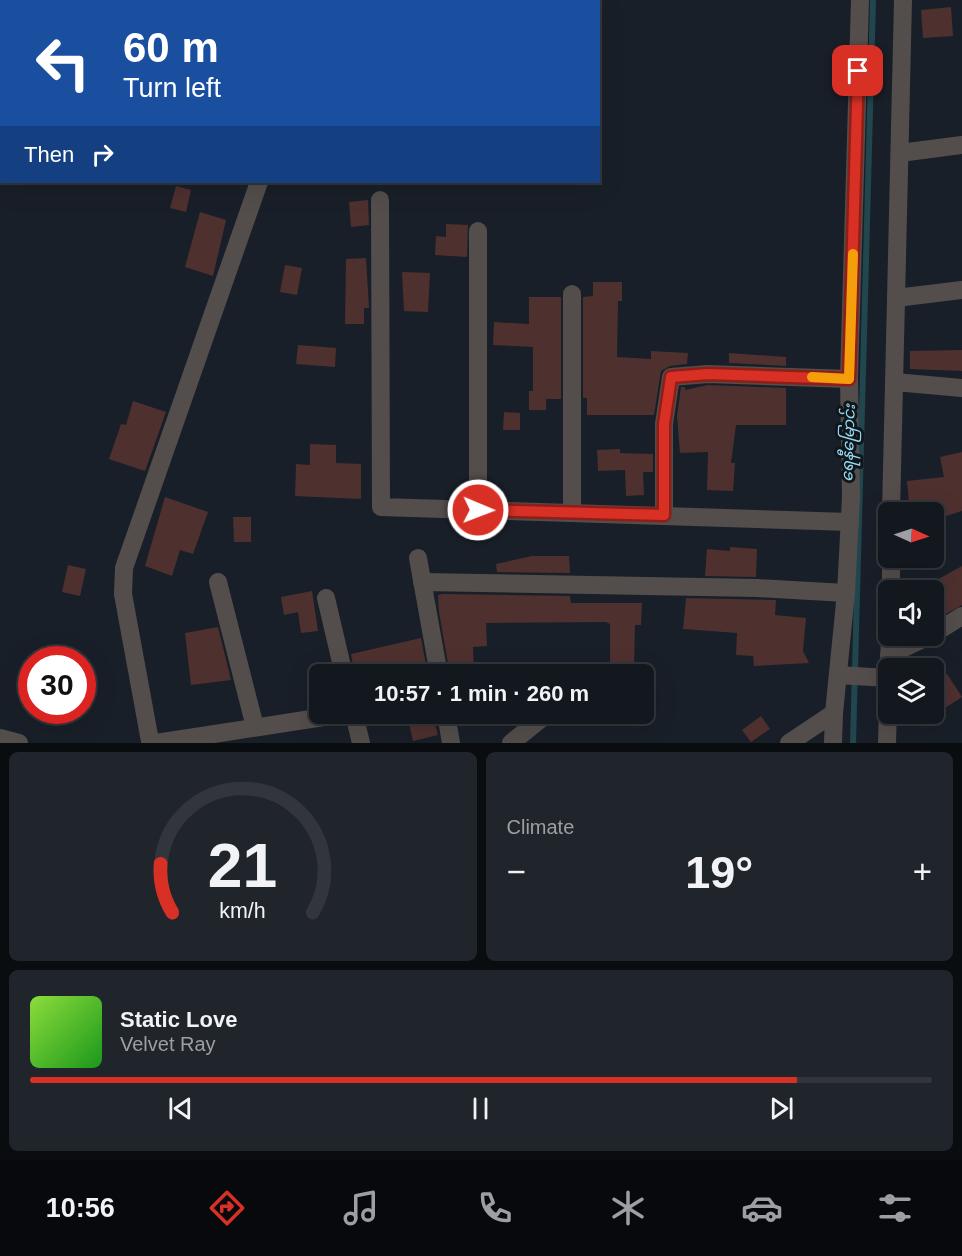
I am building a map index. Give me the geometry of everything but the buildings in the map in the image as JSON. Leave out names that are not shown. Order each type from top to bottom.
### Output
[{"type":"street","points":[[834,743],[834,713],[842,676],[850,522],[849,379],[860,0]]},
{"type":"street","points":[[891,502],[903,0]]},
{"type":"street","points":[[900,153],[962,145]]},
{"type":"street","points":[[259,183],[124,568],[123,594],[150,741],[156,743],[309,719]]},
{"type":"street","points":[[380,200],[381,507],[850,522]]},
{"type":"street","points":[[478,231],[478,510]]},
{"type":"street","points":[[896,298],[962,290]]},
{"type":"street","points":[[572,294],[572,513]]},
{"type":"street","points":[[664,515],[664,424],[671,377],[708,374],[849,379]]},
{"type":"street","points":[[895,382],[962,388]]},
{"type":"street","points":[[418,558],[437,664]]},
{"type":"street","points":[[218,582],[255,727]]},
{"type":"street","points":[[422,582],[757,588],[846,593]]},
{"type":"street","points":[[326,598],[341,664]]},
{"type":"street","points":[[944,627],[962,616]]},
{"type":"street","points":[[902,658],[917,646]]},
{"type":"street","points":[[842,676],[878,671]]},
{"type":"street","points":[[789,743],[834,713]]},
{"type":"street","points":[[356,724],[361,743]]},
{"type":"street","points":[[448,724],[451,743]]},
{"type":"street","points":[[511,743],[535,724]]},
{"type":"street","points":[[887,743],[888,724]]},
{"type":"street","points":[[0,738],[20,743]]},
{"type":"waterway","name":"ရေနီမြောင်း","points":[[853,743],[873,0]]},
{"type":"slow traffic","points":[[812,377],[849,379],[853,254]]},
{"type":"route","points":[[478,510],[664,515],[664,424],[671,377],[674,375],[751,374],[849,379],[858,71]]}]
